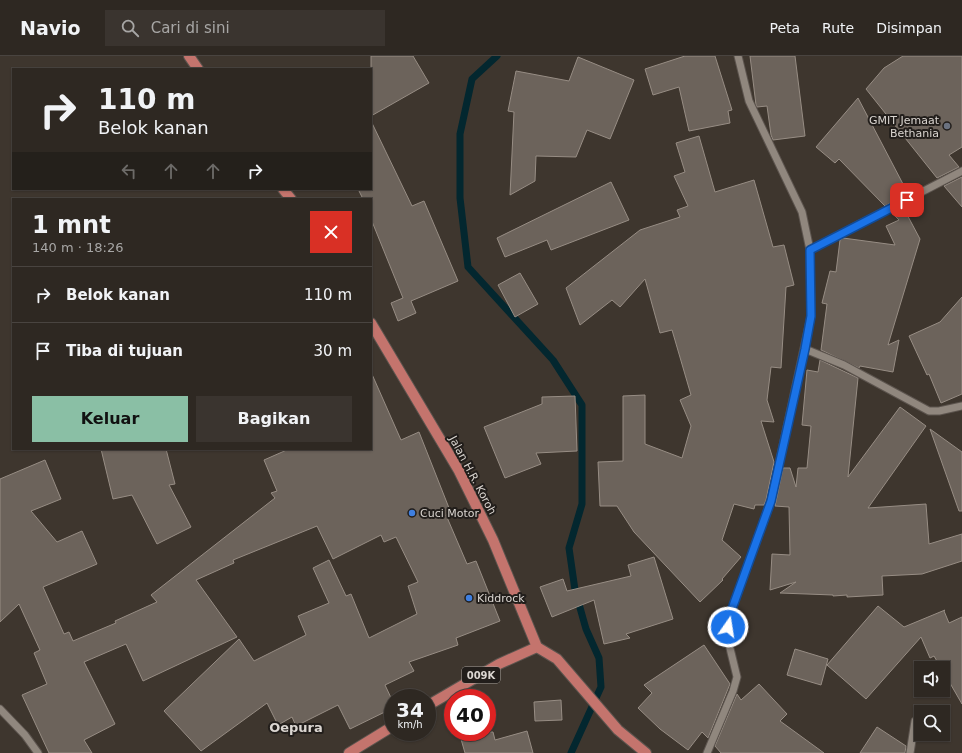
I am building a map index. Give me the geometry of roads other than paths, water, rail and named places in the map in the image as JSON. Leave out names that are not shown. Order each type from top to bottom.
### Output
[{"type":"main road","points":[[189,56],[197,68]]},
{"type":"main road","name":"Jalan H.R. Koroh","points":[[372,325],[459,471],[493,540],[537,647]]},
{"type":"main road","points":[[537,647],[557,659],[618,730],[646,753]]},
{"type":"main road","name":"009K","points":[[436,701],[499,664],[537,647]]},
{"type":"main road","points":[[349,753],[384,732]]},
{"type":"street","points":[[706,753],[737,677],[727,636],[729,617],[771,501],[811,316],[810,250],[802,212],[749,102],[738,56]]},
{"type":"street","points":[[810,250],[962,171]]},
{"type":"street","points":[[805,349],[844,365],[918,407],[929,411],[939,411],[962,406]]},
{"type":"street","points":[[0,709],[25,735],[38,753]]},
{"type":"street","points":[[910,753],[914,727]]},
{"type":"waterway","points":[[497,56],[472,79],[460,134],[460,198],[468,267],[553,360],[582,405],[582,504],[569,548],[575,590],[586,629],[599,658],[601,687],[571,753]]},
{"type":"place","name":"GMIT Jemaat Bethania","points":[[947,126]]},
{"type":"place","name":"Cuci Motor","points":[[412,513]]},
{"type":"place","name":"Kiddrock","points":[[469,598]]},
{"type":"district","name":"Oepura","points":[[296,727]]}]
